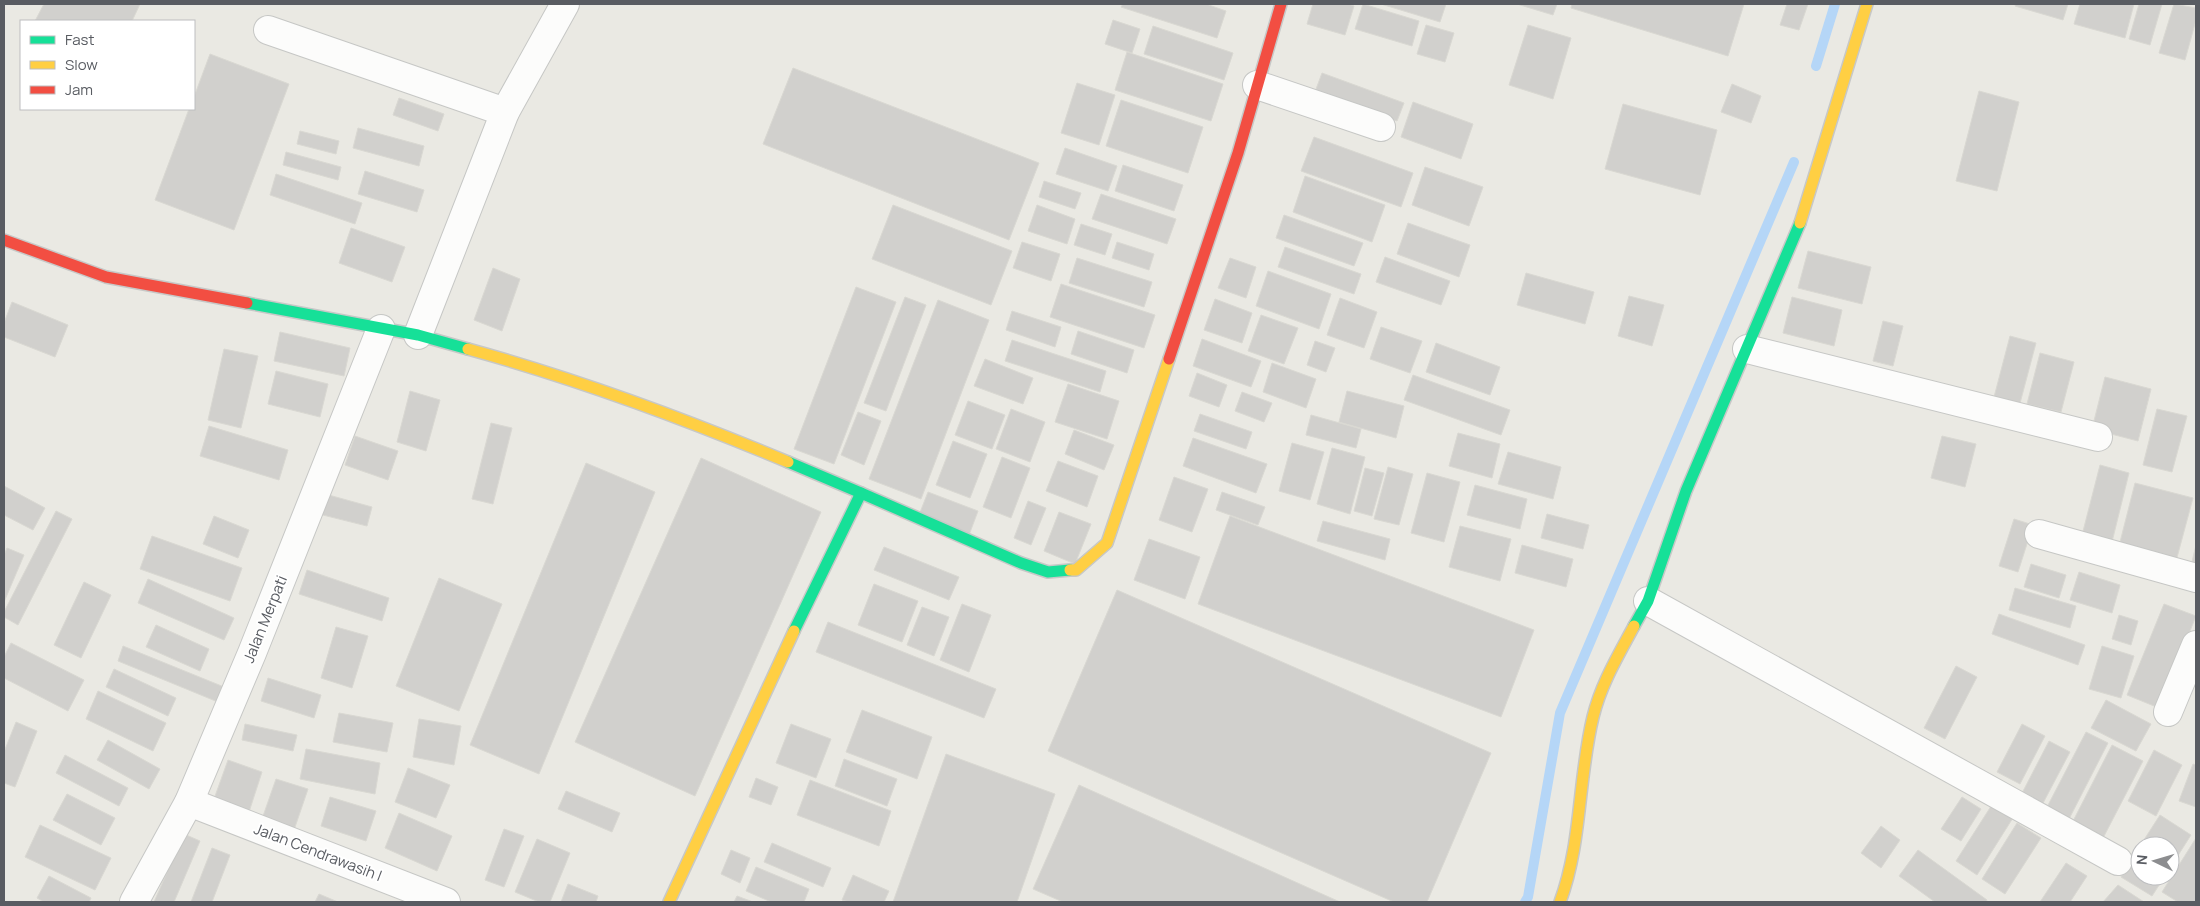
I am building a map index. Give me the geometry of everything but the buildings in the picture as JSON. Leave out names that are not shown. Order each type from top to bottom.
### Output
[{"type":"street","points":[[418,335],[505,112],[565,4]]},
{"type":"street","points":[[4,240],[106,277],[418,335],[519,363],[704,427],[1021,563],[1048,572],[1076,570],[1107,543],[1238,153],[1281,4]]},
{"type":"street","points":[[1560,902],[1570,875],[1593,718],[1604,681],[1648,601],[1686,491],[1802,219],[1867,4]]},
{"type":"street","points":[[268,30],[505,112]]},
{"type":"street","points":[[1257,85],[1381,127]]},
{"type":"street","name":"Jalan Merpati","points":[[134,902],[189,802],[252,652],[381,329]]},
{"type":"street","points":[[1747,349],[2098,437]]},
{"type":"street","points":[[669,902],[778,665],[861,493]]},
{"type":"street","points":[[2039,534],[2196,578]]},
{"type":"street","points":[[1648,601],[1843,707],[2118,861]]},
{"type":"street","points":[[2168,712],[2196,645]]},
{"type":"street","name":"Jalan Cendrawasih I","points":[[189,802],[446,902]]},
{"type":"waterway","points":[[1816,66],[1835,4]]},
{"type":"waterway","points":[[1525,902],[1528,897],[1560,713],[1794,162]]},
{"type":"traffic: fast","points":[[1634,626],[1648,601],[1686,491],[1800,223]]},
{"type":"traffic: fast","points":[[247,303],[418,335],[468,349]]},
{"type":"traffic: fast","points":[[788,462],[861,493]]},
{"type":"traffic: fast","points":[[794,631],[861,493],[1021,563],[1048,572],[1070,570]]},
{"type":"traffic: slow","points":[[1800,223],[1867,4]]},
{"type":"traffic: slow","points":[[468,349],[630,400],[788,462]]},
{"type":"traffic: slow","points":[[1070,570],[1076,570],[1107,543],[1169,359]]},
{"type":"traffic: slow","points":[[1560,902],[1572,857],[1588,740],[1596,705],[1616,659],[1634,626]]},
{"type":"traffic: slow","points":[[669,902],[794,631]]},
{"type":"traffic: jam","points":[[1169,359],[1238,153],[1281,4]]},
{"type":"traffic: jam","points":[[4,240],[106,277],[247,303]]}]
